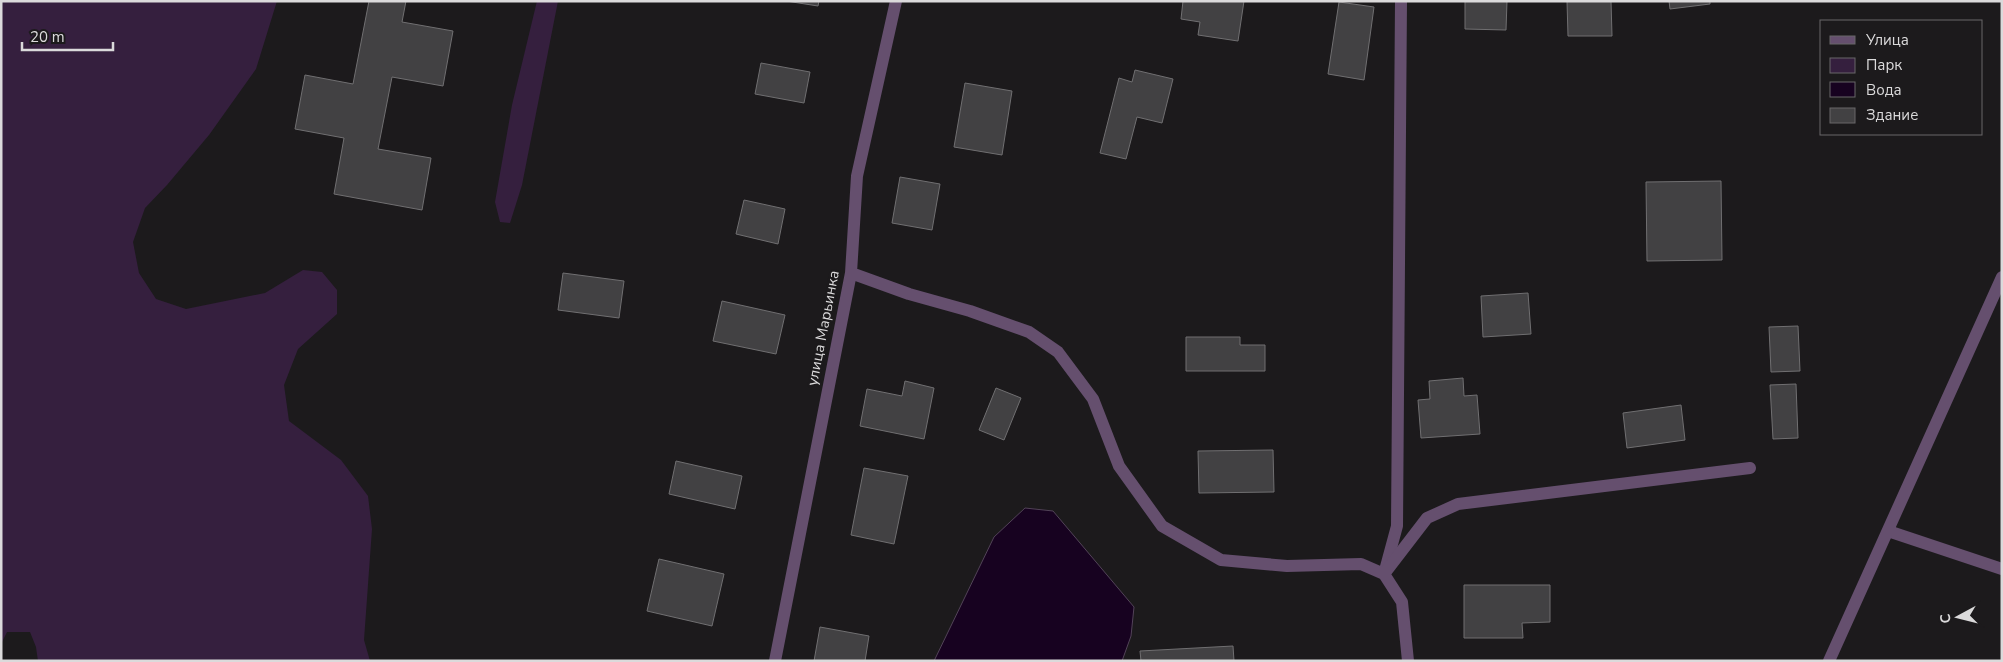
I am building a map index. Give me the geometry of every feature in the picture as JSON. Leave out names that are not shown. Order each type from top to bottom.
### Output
[{"type":"street","name":"улица Марьинка","points":[[775,661],[851,273],[857,176],[896,1]]},
{"type":"street","points":[[1384,574],[1397,526],[1401,1]]},
{"type":"street","points":[[851,273],[909,294],[970,311],[1029,332],[1058,352],[1093,399],[1119,466],[1162,526],[1221,560],[1287,566],[1361,564],[1384,574],[1402,602],[1408,661]]},
{"type":"street","points":[[1829,661],[2002,277]]},
{"type":"street","points":[[1384,574],[1427,518],[1458,504],[1750,468]]},
{"type":"street","points":[[1888,530],[2002,569]]},
{"type":"green space","points":[[1,1],[277,1],[256,69],[209,135],[145,208],[133,242],[139,273],[156,299],[186,309],[265,293],[303,270],[322,272],[337,290],[337,314],[298,349],[284,385],[289,421],[341,460],[368,496],[372,529],[364,640],[370,661],[38,661],[36,647],[30,632],[7,632],[1,644]]},
{"type":"green space","points":[[537,1],[558,1],[522,185],[510,223],[500,222],[495,202],[512,105]]},
{"type":"water","points":[[1025,508],[1053,511],[1134,607],[1131,636],[1122,661],[934,661],[994,537]]},
{"type":"building","points":[[369,1],[406,1],[402,22],[453,31],[443,86],[392,77],[378,149],[431,158],[422,210],[334,194],[344,138],[295,129],[305,75],[353,84]]},
{"type":"building","points":[[786,1],[819,1],[818,6]]},
{"type":"building","points":[[1183,1],[1244,1],[1238,41],[1198,35],[1200,22],[1181,19]]},
{"type":"building","points":[[1465,1],[1507,1],[1506,30],[1465,29]]},
{"type":"building","points":[[1567,1],[1611,1],[1612,36],[1568,36]]},
{"type":"building","points":[[1669,1],[1710,1],[1710,4],[1670,9]]},
{"type":"building","points":[[1339,2],[1374,7],[1364,80],[1328,74]]},
{"type":"building","points":[[761,63],[810,72],[804,103],[755,94]]},
{"type":"building","points":[[1135,70],[1173,79],[1162,123],[1137,117],[1126,159],[1100,153],[1119,78],[1132,82]]},
{"type":"building","points":[[965,83],[1012,91],[1002,155],[954,147]]},
{"type":"building","points":[[900,177],[940,184],[932,230],[892,223]]},
{"type":"building","points":[[1721,181],[1722,260],[1647,261],[1646,182]]},
{"type":"building","points":[[744,200],[785,209],[778,244],[736,234]]},
{"type":"building","points":[[563,273],[624,281],[619,318],[558,310]]},
{"type":"building","points":[[1528,293],[1531,334],[1483,337],[1481,296]]},
{"type":"building","points":[[722,301],[785,315],[776,354],[713,341]]},
{"type":"building","points":[[1798,326],[1800,371],[1771,372],[1769,327]]},
{"type":"building","points":[[1186,337],[1240,337],[1240,345],[1265,345],[1265,371],[1186,371]]},
{"type":"building","points":[[1463,378],[1464,396],[1477,395],[1480,434],[1421,438],[1418,400],[1430,399],[1429,381]]},
{"type":"building","points":[[905,381],[934,388],[924,439],[860,426],[867,389],[902,396]]},
{"type":"building","points":[[1796,384],[1798,438],[1773,439],[1770,385]]},
{"type":"building","points":[[996,388],[1021,398],[1004,440],[979,430]]},
{"type":"building","points":[[1681,405],[1685,440],[1627,448],[1623,413]]},
{"type":"building","points":[[1273,450],[1274,492],[1199,493],[1198,451]]},
{"type":"building","points":[[676,461],[742,476],[735,509],[669,494]]},
{"type":"building","points":[[864,468],[908,476],[894,544],[851,535]]},
{"type":"building","points":[[659,559],[724,574],[712,626],[647,611]]},
{"type":"building","points":[[1464,585],[1550,585],[1550,622],[1522,623],[1523,638],[1464,638]]},
{"type":"building","points":[[820,627],[869,636],[865,661],[814,661]]},
{"type":"building","points":[[1233,646],[1234,661],[1141,661],[1140,651]]}]
